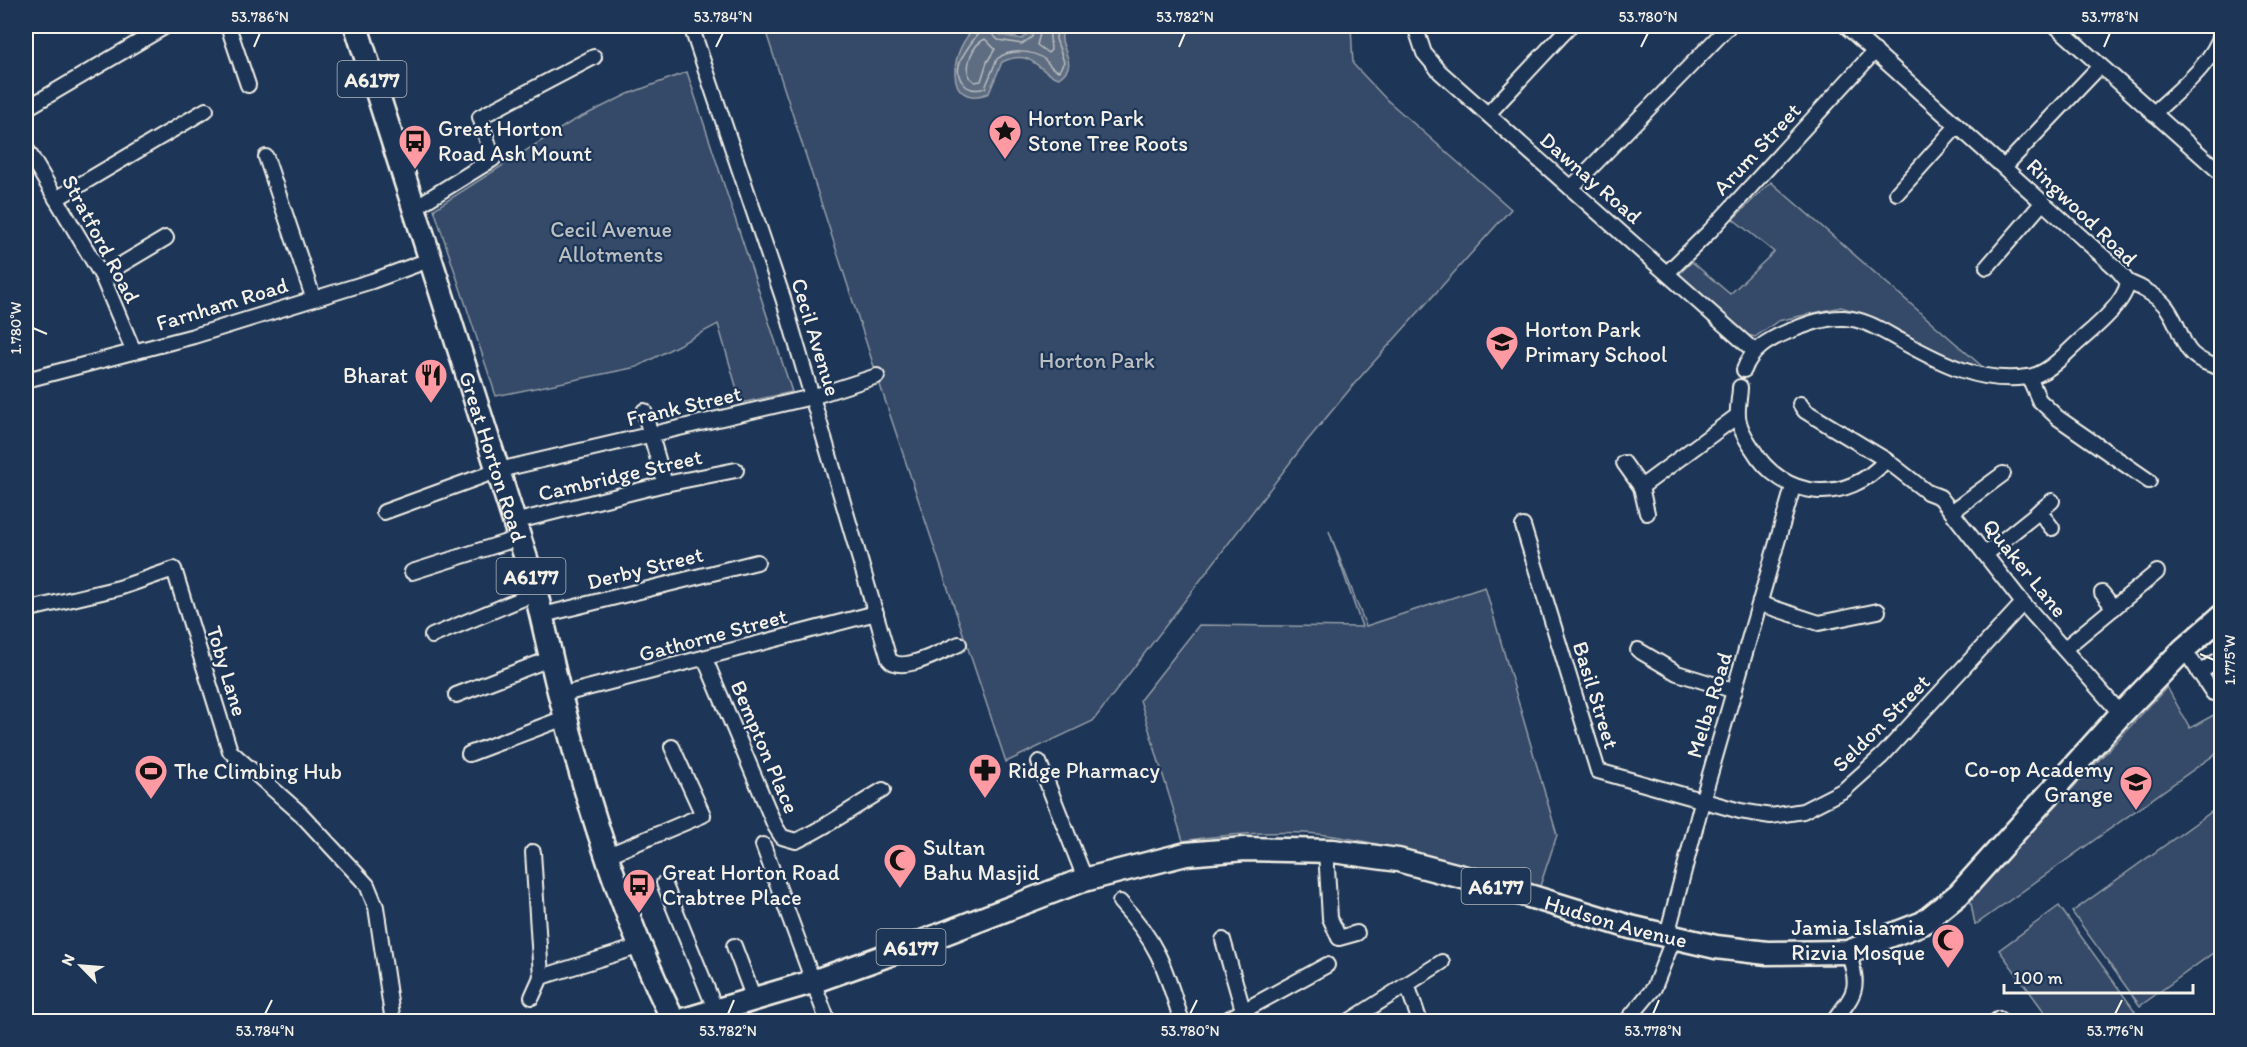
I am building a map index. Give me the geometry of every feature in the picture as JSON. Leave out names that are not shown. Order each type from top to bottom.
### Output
[{"type":"main road","name":"Great Horton Road","points":[[359,26],[429,260],[499,470],[543,615],[563,706],[606,856],[619,896],[640,946],[676,1022]]},
{"type":"main road","name":"A6177","points":[[1848,952],[1923,923],[1959,894],[2121,714],[2184,650],[2222,616]]},
{"type":"main road","name":"Hudson Avenue","points":[[1086,881],[1141,864],[1186,854],[1245,849],[1326,851],[1398,861],[1716,947],[1767,953],[1848,952]]},
{"type":"main road","name":"A6177","points":[[676,1022],[812,982],[1086,881]]},
{"type":"street","points":[[32,105],[166,26]]},
{"type":"street","points":[[228,26],[248,85]]},
{"type":"street","name":"Cecil Avenue","points":[[691,26],[783,298],[892,663],[902,666],[959,644]]},
{"type":"street","name":"Dawnay Road","points":[[1415,26],[1424,53],[1440,72],[1754,351]]},
{"type":"street","points":[[1488,114],[1570,26]]},
{"type":"street","points":[[1571,188],[1729,26]]},
{"type":"street","name":"Ringwood Road","points":[[1754,351],[1775,337],[1800,327],[1822,320],[1844,318],[1872,324],[1948,366],[1985,377],[2029,377],[2047,369],[2095,327],[2127,291],[2128,282],[2117,269],[1846,26]]},
{"type":"street","points":[[2056,26],[2222,174]]},
{"type":"street","points":[[2153,114],[2200,68],[2218,43],[2222,32]]},
{"type":"street","name":"Arum Street","points":[[1667,273],[1710,231],[1875,51]]},
{"type":"street","points":[[414,208],[493,159],[480,117],[594,57]]},
{"type":"street","points":[[2004,167],[2100,66]]},
{"type":"street","points":[[56,198],[206,110]]},
{"type":"street","points":[[1897,193],[1957,126]]},
{"type":"street","name":"Stratford Road","points":[[26,148],[102,276],[134,352]]},
{"type":"street","points":[[266,157],[313,297]]},
{"type":"street","points":[[1987,267],[2043,202]]},
{"type":"street","points":[[102,276],[166,238]]},
{"type":"street","name":"Farnham Road","points":[[26,380],[134,352],[372,281],[429,260]]},
{"type":"street","points":[[2128,282],[2140,287],[2166,306],[2185,347],[2200,361],[2222,368]]},
{"type":"street","points":[[1744,370],[1754,351]]},
{"type":"street","name":"Frank Street","points":[[384,512],[499,470],[812,397],[877,376]]},
{"type":"street","points":[[2029,377],[2039,400],[2058,418],[2149,481]]},
{"type":"street","points":[[1740,387],[1737,416],[1757,458],[1768,470],[1793,487],[1812,491],[1840,489],[1863,482],[1886,460]]},
{"type":"street","name":"Quaker Lane","points":[[1800,404],[1805,411],[1886,460],[1927,492],[1940,497],[2023,603],[2121,714]]},
{"type":"street","points":[[644,411],[665,484]]},
{"type":"street","points":[[1641,487],[1737,416]]},
{"type":"street","points":[[1624,463],[1641,487],[1647,513]]},
{"type":"street","name":"Cambridge Street","points":[[412,572],[516,530],[665,484],[736,470]]},
{"type":"street","points":[[1953,512],[2003,474]]},
{"type":"street","name":"Melba Road","points":[[1626,1022],[1653,988],[1671,936],[1702,802],[1736,691],[1793,487]]},
{"type":"street","points":[[1986,554],[2052,501]]},
{"type":"street","points":[[2039,511],[2052,528]]},
{"type":"street","name":"Basil Street","points":[[1523,526],[1598,771],[1702,802]]},
{"type":"street","name":"Derby Street","points":[[543,615],[758,562]]},
{"type":"street","name":"Toby Lane","points":[[26,610],[119,588],[174,569],[230,751],[300,813],[367,885],[376,908],[393,1022]]},
{"type":"street","points":[[2064,649],[2157,572]]},
{"type":"street","points":[[432,636],[536,592]]},
{"type":"street","points":[[2102,593],[2114,608]]},
{"type":"street","name":"Seldon Street","points":[[1702,802],[1771,816],[1803,811],[1844,790],[1882,756],[2023,603]]},
{"type":"street","points":[[1761,604],[1819,623],[1878,611]]},
{"type":"street","name":"Gathorne Street","points":[[469,754],[563,706],[705,659],[876,613]]},
{"type":"street","points":[[1638,650],[1677,673],[1736,691]]},
{"type":"street","points":[[2184,650],[2213,693]]},
{"type":"street","points":[[456,695],[552,658]]},
{"type":"street","name":"Bempton Place","points":[[705,659],[774,826],[782,837],[796,842],[822,829],[842,814],[883,790]]},
{"type":"street","points":[[2199,673],[2217,661]]},
{"type":"street","points":[[606,856],[703,815],[672,747]]},
{"type":"street","points":[[1040,762],[1086,881]]},
{"type":"street","points":[[763,845],[828,1022]]},
{"type":"street","points":[[1326,851],[1330,918],[1339,938],[1357,933]]},
{"type":"street","points":[[532,997],[541,977],[533,852]]},
{"type":"street","points":[[664,883],[716,1011]]},
{"type":"street","points":[[1120,902],[1144,928],[1161,956],[1182,1022]]},
{"type":"street","points":[[1224,940],[1243,1010]]},
{"type":"street","points":[[541,977],[640,946]]},
{"type":"street","points":[[734,946],[754,999]]},
{"type":"street","points":[[1833,1022],[1854,994],[1855,971],[1848,952]]},
{"type":"street","points":[[1348,1022],[1442,962]]},
{"type":"street","points":[[1223,1022],[1327,964]]},
{"type":"street","points":[[1407,984],[1420,1022]]},
{"type":"green space","name":"Horton Park","points":[[764,26],[1351,26],[1353,64],[1387,100],[1511,209],[1355,383],[1302,447],[1093,721],[1006,762],[877,376]]},
{"type":"green space","name":"Cecil Avenue Allotments","points":[[687,72],[792,392],[741,403],[718,324],[637,367],[496,396],[434,209],[571,122],[628,94]]},
{"type":"green space","points":[[1771,182],[1984,368],[1946,357],[1876,318],[1841,307],[1778,321],[1755,337],[1744,334],[1679,274],[1692,262],[1730,294],[1774,252],[1733,219]]},
{"type":"green space","points":[[1329,531],[1366,626],[1485,587],[1557,835],[1539,889],[1412,852],[1334,836],[1259,833],[1183,841],[1140,700],[1199,625],[1362,627]]},
{"type":"green space","points":[[2167,687],[2190,728],[2221,711],[2221,750],[1975,925],[1970,898]]},
{"type":"green space","points":[[2221,805],[2221,947],[2140,1006],[2072,912]]},
{"type":"green space","points":[[2059,906],[2135,1011],[2120,1021],[2051,1021],[1999,950]]},
{"type":"water","points":[[978,26],[993,28],[1001,35],[1022,39],[1027,34],[1028,26],[1062,26],[1062,40],[1069,64],[1067,69],[1059,78],[1045,72],[1029,59],[1013,58],[1002,62],[989,93],[974,96],[963,93],[957,85],[956,61],[968,35]]},
{"type":"place","name":"Horton Park Stone Tree Roots","points":[[1005,160]]},
{"type":"place","name":"Great Horton Road Ash Mount","points":[[415,170]]},
{"type":"place","name":"Horton Park Primary School","points":[[1502,371]]},
{"type":"place","name":"Bharat","points":[[431,404]]},
{"type":"place","name":"Ridge Pharmacy","points":[[985,799]]},
{"type":"place","name":"The Climbing Hub","points":[[151,800]]},
{"type":"place","name":"Co-op Academy Grange","points":[[2136,811]]},
{"type":"place","name":"Sultan Bahu Masjid","points":[[900,889]]},
{"type":"place","name":"Great Horton Road Crabtree Place","points":[[639,914]]},
{"type":"place","name":"Jamia Islamia Rizvia Mosque","points":[[1948,969]]}]
